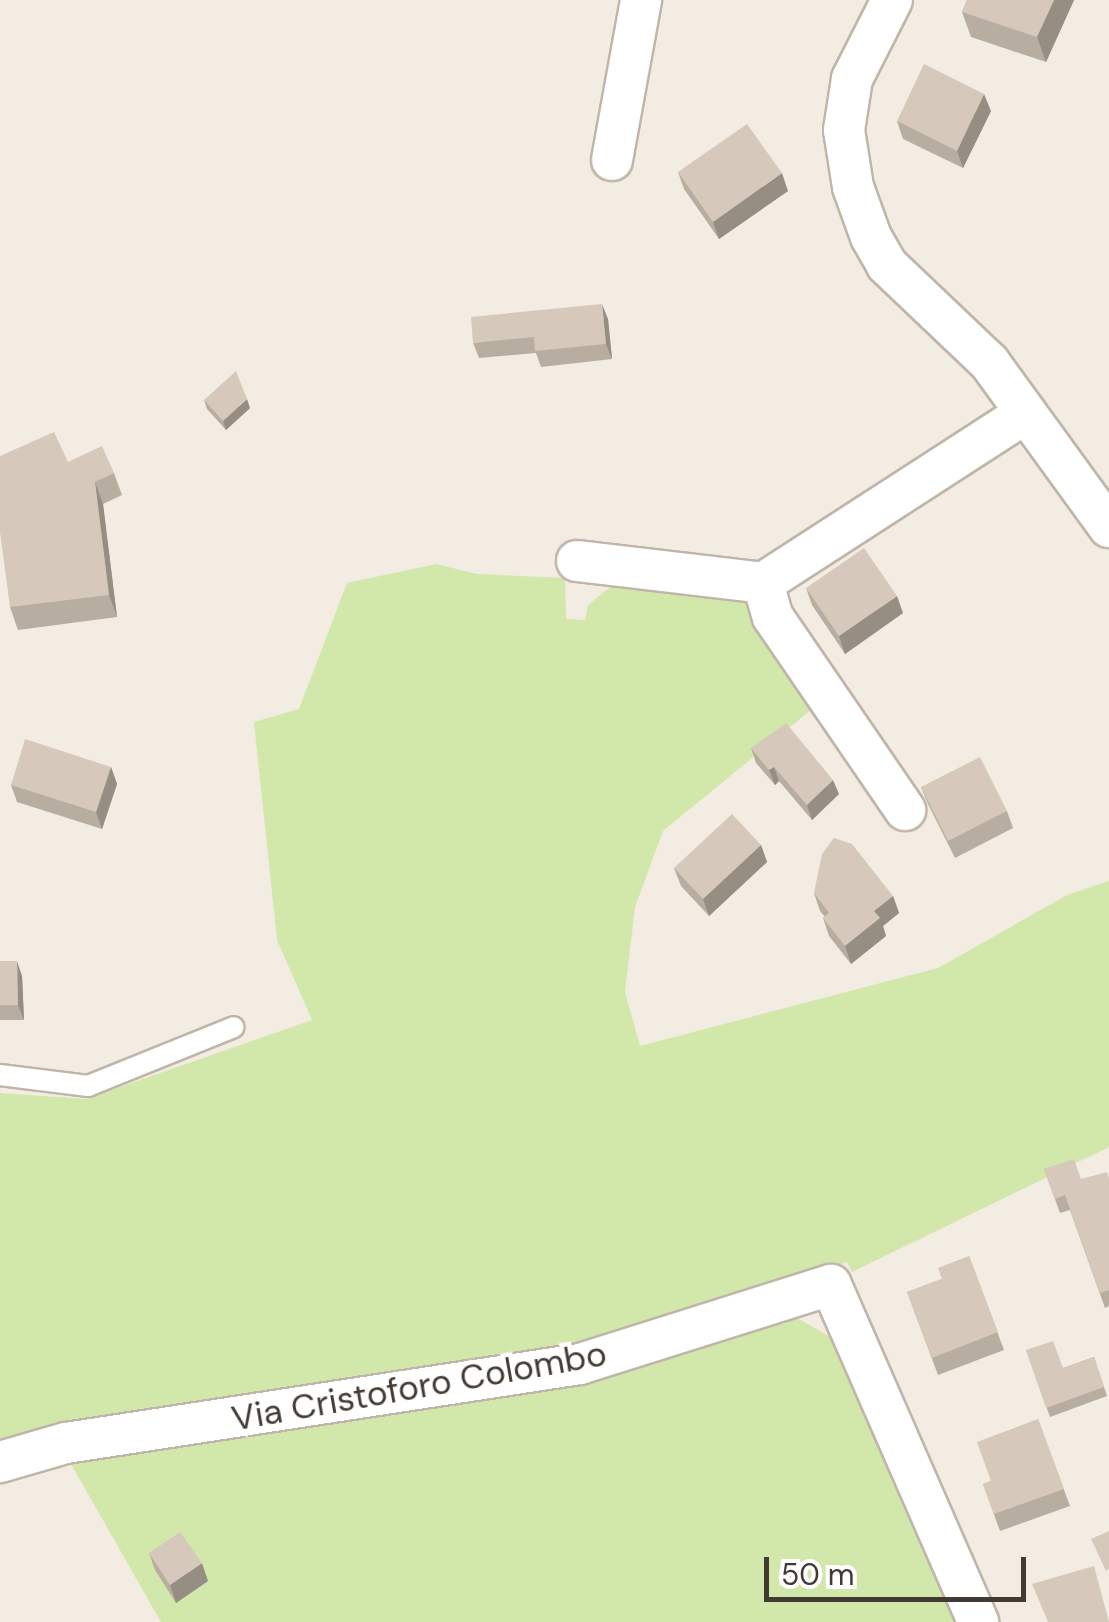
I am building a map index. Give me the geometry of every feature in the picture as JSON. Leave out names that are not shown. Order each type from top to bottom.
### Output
[{"type":"street","points":[[612,160],[640,0]]},
{"type":"street","points":[[874,7],[852,79],[844,130],[853,187],[870,236],[887,265],[990,362],[1109,527]]},
{"type":"street","points":[[576,562],[763,583],[1026,414]]},
{"type":"street","points":[[763,583],[772,617],[905,810]]},
{"type":"street","name":"Via Cristoforo Colombo","points":[[0,1462],[66,1444],[580,1364],[832,1285],[978,1622]]},
{"type":"lane","points":[[0,1075],[88,1086],[234,1026]]},
{"type":"green space","points":[[436,564],[477,574],[565,578],[566,619],[585,620],[588,605],[613,585],[739,597],[756,612],[812,709],[663,831],[635,907],[625,992],[640,1046],[938,968],[1067,895],[1109,881],[1109,1147],[852,1272],[847,1262],[568,1352],[0,1445],[0,1093],[86,1099],[312,1020],[277,940],[254,722],[299,709],[347,583]]},
{"type":"green space","points":[[797,1318],[836,1340],[954,1622],[161,1622],[71,1464],[606,1374],[762,1320]]},
{"type":"building","points":[[967,0],[1054,0],[1037,37],[962,12]]},
{"type":"building","points":[[924,64],[984,94],[957,151],[897,121]]},
{"type":"building","points":[[747,124],[782,173],[713,222],[678,172]]},
{"type":"building","points":[[602,304],[606,344],[535,351],[534,337],[473,343],[471,317]]},
{"type":"building","points":[[236,371],[247,399],[223,421],[204,400]]},
{"type":"building","points":[[54,432],[68,462],[102,446],[114,473],[95,482],[109,595],[10,607],[0,532],[0,456]]},
{"type":"building","points":[[864,548],[897,596],[839,636],[806,588]]},
{"type":"building","points":[[786,723],[833,780],[807,805],[774,767],[769,770],[751,748]]},
{"type":"building","points":[[25,739],[111,767],[96,812],[11,785]]},
{"type":"building","points":[[980,757],[1007,811],[948,841],[921,787]]},
{"type":"building","points":[[732,814],[761,845],[703,899],[674,868]]},
{"type":"building","points":[[834,838],[852,844],[893,896],[874,911],[880,918],[845,946],[823,918],[829,913],[814,893],[822,854]]},
{"type":"building","points":[[0,961],[17,961],[18,1005],[0,1005]]},
{"type":"building","points":[[1074,1159],[1081,1179],[1107,1172],[1109,1178],[1109,1290],[1100,1293],[1065,1195],[1055,1199],[1044,1169]]},
{"type":"building","points":[[969,1256],[998,1332],[932,1358],[907,1292],[942,1279],[938,1268]]},
{"type":"building","points":[[1053,1341],[1063,1368],[1094,1357],[1104,1387],[1046,1408],[1026,1350]]},
{"type":"building","points":[[1038,1419],[1064,1489],[994,1514],[983,1484],[991,1481],[977,1442]]},
{"type":"building","points":[[1109,1531],[1109,1569],[1106,1571],[1091,1539]]},
{"type":"building","points":[[180,1532],[202,1563],[170,1585],[149,1553]]},
{"type":"building","points":[[1094,1566],[1109,1622],[1048,1622],[1032,1584]]}]
